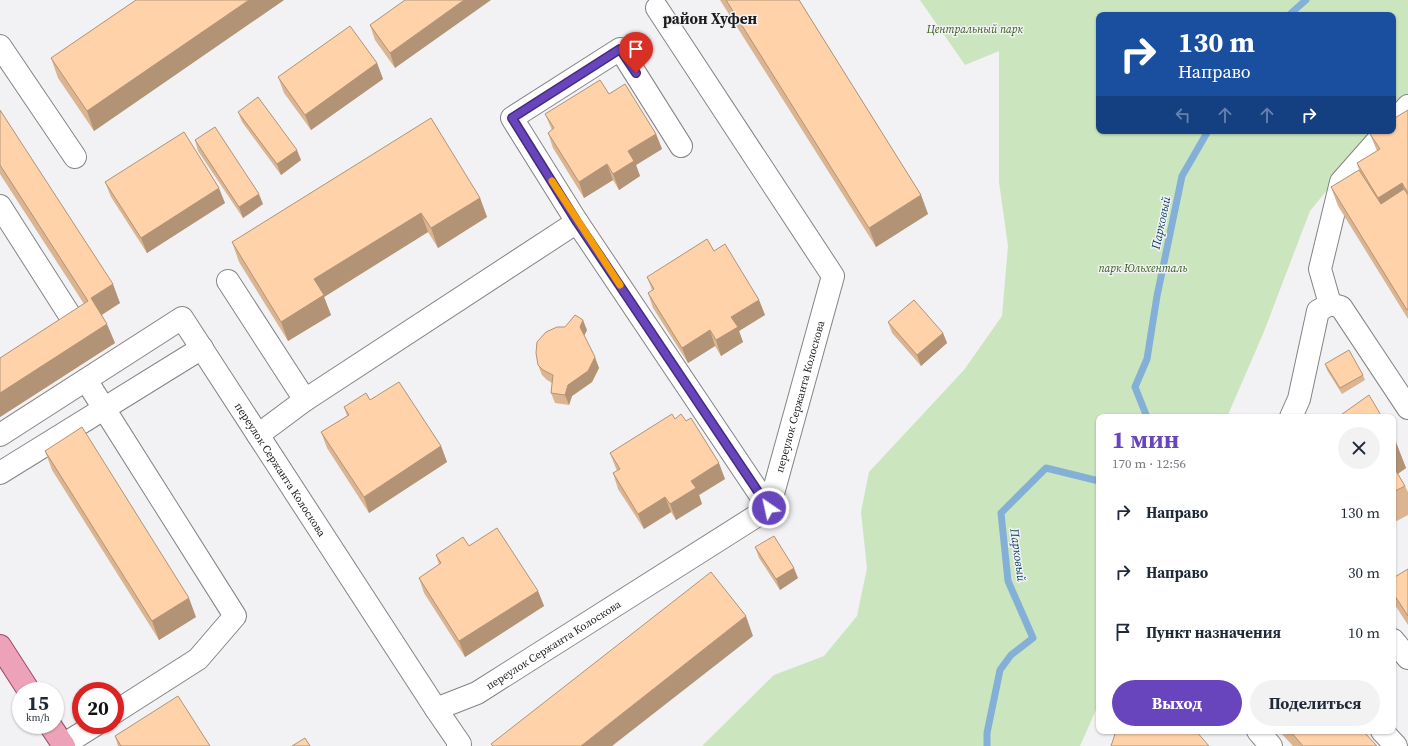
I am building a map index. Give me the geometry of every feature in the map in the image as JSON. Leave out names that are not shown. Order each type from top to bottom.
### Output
[{"type":"main road","points":[[0,646],[23,682]]},
{"type":"main road","points":[[56,734],[63,746]]},
{"type":"street","name":"переулок Сержанта Колоскова","points":[[0,435],[182,318],[436,709],[477,692],[769,508],[834,276],[657,8]]},
{"type":"street","points":[[0,46],[75,157]]},
{"type":"street","points":[[681,146],[620,49],[512,118],[577,222],[769,508]]},
{"type":"street","points":[[1396,120],[1408,106]]},
{"type":"street","points":[[1330,304],[1320,269],[1341,182],[1383,134]]},
{"type":"street","points":[[0,206],[76,325],[44,345]]},
{"type":"street","points":[[258,435],[305,400],[577,222]]},
{"type":"street","points":[[228,281],[305,400]]},
{"type":"street","points":[[1292,414],[1299,399],[1318,311],[1330,304],[1340,307],[1408,408]]},
{"type":"street","points":[[0,473],[202,348]]},
{"type":"street","points":[[86,380],[235,616],[198,659],[124,706]]},
{"type":"street","points":[[1396,644],[1408,658]]},
{"type":"street","points":[[436,709],[460,744],[458,746]]},
{"type":"street","points":[[63,746],[81,734]]},
{"type":"street","points":[[1261,734],[1271,746]]},
{"type":"street","points":[[1385,734],[1396,746]]},
{"type":"street","points":[[1400,746],[1408,738]]},
{"type":"green space","name":"парк Юльхенталь","points":[[920,0],[1408,0],[1408,95],[1396,107],[1396,12],[1096,12],[1096,134],[1373,134],[1310,211],[1263,334],[1228,414],[1096,414],[1096,710],[1080,746],[702,746],[774,675],[824,656],[857,616],[867,568],[861,512],[869,472],[964,370],[1002,316],[1008,246],[999,182],[999,51],[965,65]]},
{"type":"building","points":[[136,0],[249,0],[87,111],[51,58]]},
{"type":"building","points":[[405,0],[464,0],[390,53],[370,25]]},
{"type":"building","points":[[726,0],[799,0],[921,195],[869,228]]},
{"type":"building","points":[[350,26],[377,63],[305,115],[278,77]]},
{"type":"building","points":[[600,80],[609,94],[625,84],[656,134],[628,151],[634,161],[613,174],[607,164],[579,182],[548,133],[554,128],[545,114]]},
{"type":"building","points":[[258,97],[297,150],[277,164],[238,112]]},
{"type":"building","points":[[0,110],[113,284],[91,298],[107,324],[0,393],[0,358],[88,301],[0,165]]},
{"type":"building","points":[[1408,110],[1408,193],[1402,183],[1378,198],[1357,163],[1380,149],[1370,134],[1396,134],[1396,117]]},
{"type":"building","points":[[431,118],[480,198],[431,228],[421,213],[314,279],[324,295],[281,322],[232,242]]},
{"type":"building","points":[[215,127],[259,194],[239,207],[195,140]]},
{"type":"building","points":[[184,132],[219,188],[141,238],[105,182]]},
{"type":"building","points":[[1359,170],[1381,204],[1404,189],[1408,195],[1407,310],[1331,187]]},
{"type":"building","points":[[707,239],[714,251],[725,244],[759,300],[731,317],[738,327],[716,340],[710,330],[682,348],[648,293],[654,289],[647,277]]},
{"type":"building","points":[[914,300],[943,333],[917,355],[888,322]]},
{"type":"building","points":[[575,315],[583,320],[580,327],[595,357],[588,371],[568,385],[565,395],[551,393],[553,375],[543,370],[538,365],[536,353],[537,342],[546,332],[557,327],[565,327]]},
{"type":"building","points":[[1349,350],[1363,375],[1340,388],[1325,364]]},
{"type":"building","points":[[399,382],[441,446],[364,497],[321,432],[349,415],[344,407],[366,393],[370,400]]},
{"type":"building","points":[[1369,395],[1380,414],[1342,414]]},
{"type":"building","points":[[672,414],[675,419],[681,414],[686,421],[691,418],[719,463],[691,481],[696,488],[670,504],[665,497],[638,514],[613,473],[620,469],[610,453]]},
{"type":"building","points":[[82,427],[189,598],[152,621],[45,451]]},
{"type":"building","points":[[1396,471],[1405,486],[1396,490]]},
{"type":"building","points":[[497,528],[538,591],[459,641],[419,578],[441,563],[436,555],[463,537],[469,546]]},
{"type":"building","points":[[774,536],[794,568],[776,579],[755,547]]},
{"type":"building","points":[[1408,569],[1408,616],[1396,598],[1396,576]]},
{"type":"building","points":[[711,572],[746,616],[581,746],[493,746],[491,744]]},
{"type":"building","points":[[178,696],[210,746],[121,746],[115,736],[118,734],[124,734],[124,730]]},
{"type":"building","points":[[1115,734],[1199,734],[1209,746],[1111,746]]},
{"type":"building","points":[[1293,734],[1366,734],[1377,746],[1303,746]]},
{"type":"building","points":[[305,738],[310,746],[292,746]]},
{"type":"waterway","name":"Парковый","points":[[1292,12],[1306,0]]},
{"type":"waterway","name":"Парковый","points":[[1146,414],[1135,387],[1147,359],[1157,296],[1182,176],[1206,134]]},
{"type":"waterway","name":"Парковый","points":[[987,746],[987,733],[1000,670],[1011,655],[1033,638],[1008,581],[1001,513],[1046,468],[1096,480]]},
{"type":"slow traffic","points":[[552,181],[577,222],[620,285]]},
{"type":"district","name":"район Хуфен","points":[[710,18]]},
{"type":"route","points":[[636,73],[620,49],[512,118],[577,222],[769,508]]},
{"type":"park label","name":"Центральный парк","points":[[975,29]]}]
